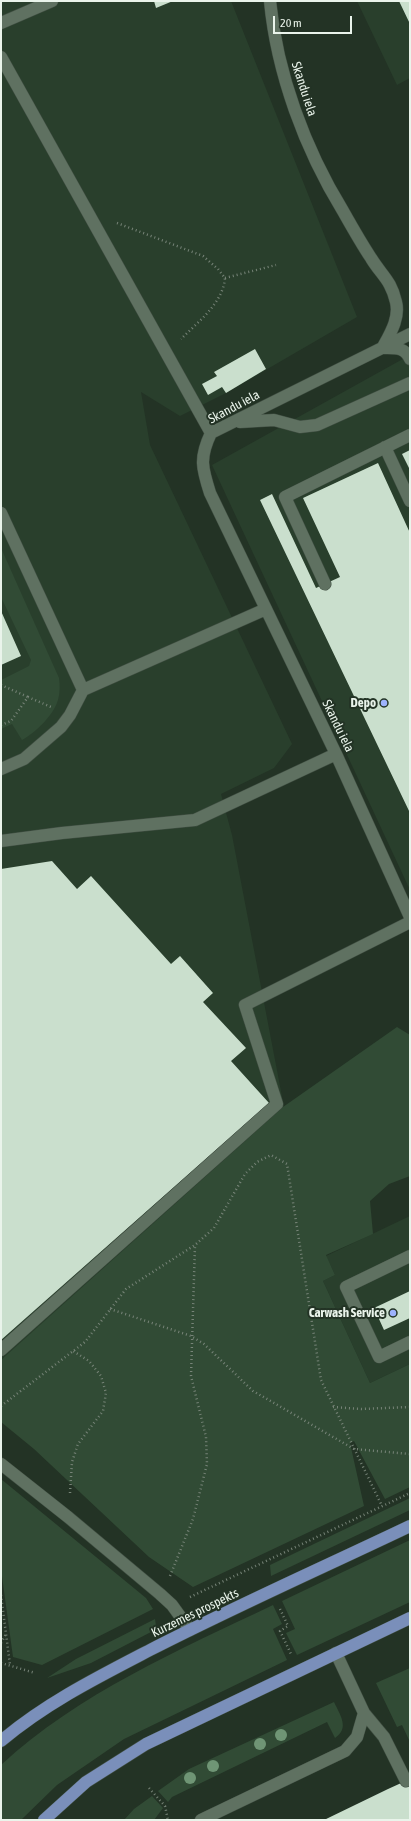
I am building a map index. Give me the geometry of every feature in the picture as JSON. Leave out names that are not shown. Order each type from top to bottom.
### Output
[{"type":"main road","name":"Kurzemes prospekts","points":[[1,1741],[49,1705],[93,1680],[190,1630],[410,1526]]},
{"type":"main road","points":[[44,1820],[86,1782],[146,1744],[410,1618]]},
{"type":"street","points":[[1,23],[52,1]]},
{"type":"street","name":"Skandu iela","points":[[270,1],[280,59],[292,101],[306,140],[341,210],[372,260],[390,283],[397,304],[394,328],[383,348],[211,434],[202,453],[204,473],[210,493],[336,754],[410,917]]},
{"type":"street","points":[[1,57],[211,434]]},
{"type":"street","points":[[383,348],[410,334]]},
{"type":"street","points":[[383,348],[400,348],[407,353],[410,359]]},
{"type":"street","points":[[233,422],[274,420],[300,427],[318,425],[408,382]]},
{"type":"street","points":[[325,584],[285,497],[410,434]]},
{"type":"street","points":[[384,447],[410,501]]},
{"type":"street","points":[[1,513],[83,690]]},
{"type":"street","points":[[1,769],[24,759],[61,727],[70,715],[83,690],[266,609]]},
{"type":"street","points":[[1,841],[62,833],[195,820],[336,754]]},
{"type":"street","points":[[1,1350],[277,1104],[245,1005],[410,922]]},
{"type":"street","points":[[410,1256],[346,1287],[379,1357],[410,1342]]},
{"type":"street","points":[[1,1464],[68,1517],[172,1606],[190,1630]]},
{"type":"street","points":[[336,1653],[364,1713],[384,1738],[406,1781]]},
{"type":"street","points":[[201,1820],[346,1750],[357,1738],[364,1713]]},
{"type":"path","points":[[87,212],[203,256],[218,269],[225,278],[224,289],[212,308],[166,354]]},
{"type":"path","points":[[225,278],[276,265]]},
{"type":"path","points":[[1,685],[70,715]]},
{"type":"path","points":[[1,725],[12,721],[28,697]]},
{"type":"path","points":[[1,1406],[85,1342],[126,1289],[195,1245],[214,1228],[246,1174],[256,1162],[271,1155],[286,1164],[321,1380],[382,1506]]},
{"type":"path","points":[[195,1245],[191,1336],[191,1376],[206,1437],[207,1464],[193,1519],[170,1577],[172,1606],[410,1493]]},
{"type":"path","points":[[110,1309],[191,1336],[204,1344],[253,1391],[354,1449],[410,1454]]},
{"type":"path","points":[[68,1517],[72,1462],[78,1444],[102,1411],[106,1394],[101,1376],[89,1361],[73,1351]]},
{"type":"path","points":[[333,1407],[361,1410],[410,1407]]},
{"type":"path","points":[[1,1595],[10,1665]]},
{"type":"path","points":[[278,1603],[288,1626],[280,1631],[292,1658]]},
{"type":"path","points":[[1,1642],[6,1634]]},
{"type":"path","points":[[1,1663],[35,1673]]},
{"type":"path","points":[[149,1788],[165,1806],[168,1820]]},
{"type":"shaded area","points":[[1,1],[231,1],[357,317],[226,393],[180,416],[141,392],[150,445],[292,744],[274,768],[221,794],[232,835],[284,1107],[1,1360]]},
{"type":"shaded area","points":[[357,1],[410,1],[410,78],[397,85]]},
{"type":"shaded area","points":[[410,355],[410,890],[212,465]]},
{"type":"shaded area","points":[[1,548],[59,678],[60,689],[56,706],[48,718],[33,733],[22,740],[12,724],[1,729],[1,680],[29,666],[31,660],[1,597]]},
{"type":"shaded area","points":[[397,1027],[410,1035],[410,1176],[389,1184],[370,1201],[373,1234],[326,1255],[335,1275],[323,1281],[370,1383],[410,1364],[410,1487],[385,1499],[354,1441],[350,1443],[364,1506],[193,1587],[149,1557],[34,1449],[1,1422],[1,1360],[283,1107]]},
{"type":"shaded area","points":[[410,1216],[410,1364],[370,1383],[323,1281],[335,1275],[326,1256]]},
{"type":"shaded area","points":[[1,1479],[146,1598],[153,1609],[42,1665],[13,1657],[1,1569]]},
{"type":"shaded area","points":[[410,1498],[410,1510],[271,1576],[270,1565]]},
{"type":"shaded area","points":[[410,1540],[410,1602],[297,1655],[286,1633],[295,1629],[282,1601]]},
{"type":"shaded area","points":[[273,1605],[282,1624],[273,1629],[287,1660],[124,1739],[57,1785],[21,1820],[1,1820],[1,1765],[31,1739],[63,1716],[131,1675],[166,1656]]},
{"type":"shaded area","points":[[155,1619],[156,1626],[151,1632],[91,1663],[47,1678],[76,1659]]},
{"type":"shaded area","points":[[410,1668],[410,1742],[402,1725],[397,1727],[376,1683]]},
{"type":"shaded area","points":[[334,1702],[341,1716],[343,1726],[340,1734],[335,1738],[327,1722],[172,1797],[168,1802],[158,1791],[189,1769]]},
{"type":"shaded area","points":[[152,1796],[163,1808],[154,1820],[124,1820],[134,1809]]},
{"type":"building","points":[[154,1],[173,1],[156,8]]},
{"type":"building","points":[[399,1],[410,1],[410,24]]},
{"type":"building","points":[[255,349],[266,369],[226,393],[222,387],[208,395],[202,384],[217,376],[214,372]]},
{"type":"building","points":[[410,450],[410,470],[402,454]]},
{"type":"building","name":"Depo","points":[[378,463],[410,533],[410,813],[260,500],[272,494],[316,588],[340,577],[303,498]]},
{"type":"building","points":[[1,611],[21,656],[1,665]]},
{"type":"building","points":[[52,861],[77,889],[91,876],[171,964],[180,956],[213,993],[203,1002],[246,1048],[231,1061],[269,1103],[1,1340],[1,869]]},
{"type":"building","name":"Carwash Service","points":[[410,1291],[410,1318],[384,1330],[374,1308]]},
{"type":"building","points":[[410,1779],[410,1820],[324,1820],[388,1789]]},
{"type":"place","name":"Depo","points":[[384,703]]},
{"type":"place","name":"Carwash Service","points":[[393,1313]]}]
